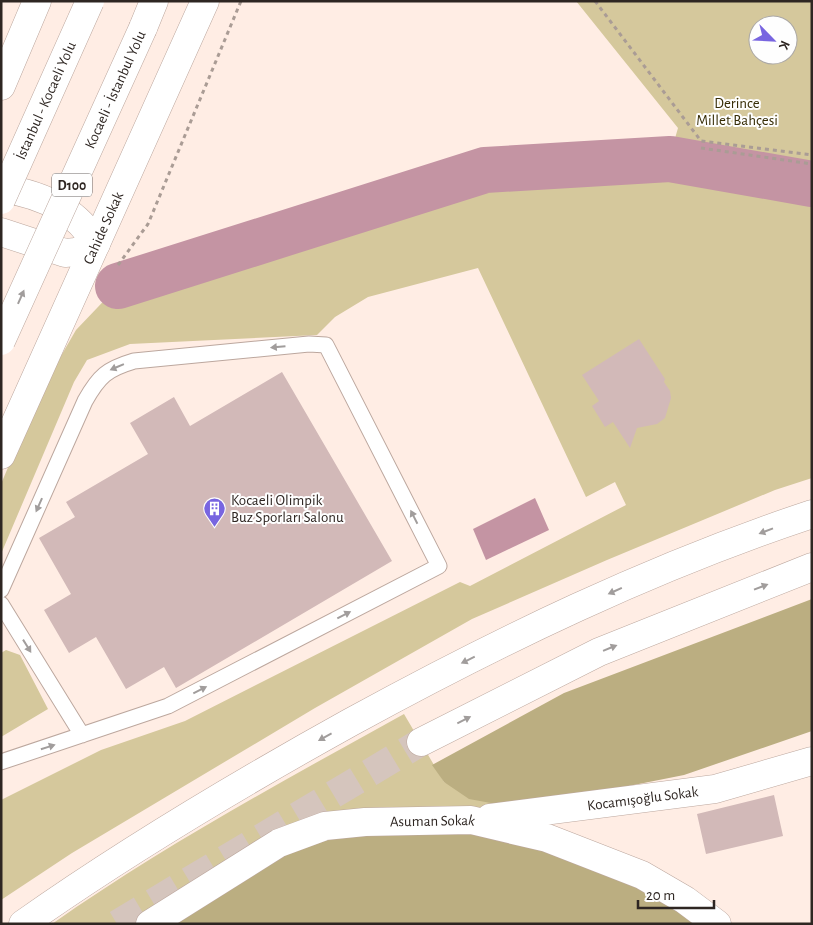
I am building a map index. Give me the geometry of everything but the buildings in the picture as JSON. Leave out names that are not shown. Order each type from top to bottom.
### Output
[{"type":"main road","points":[[1,86],[37,1]]},
{"type":"main road","name":"İstanbul - Kocaeli Yolu","points":[[1,200],[90,1]]},
{"type":"main road","name":"Kocaeli - İstanbul Yolu","points":[[1,341],[154,1]]},
{"type":"main road","name":"Cahide Sokak","points":[[1,455],[82,239],[103,202],[191,1]]},
{"type":"main road","name":"Cahide Sokak","points":[[1,422],[66,280],[82,239],[205,1]]},
{"type":"main road","points":[[1,188],[17,190],[42,200],[82,239]]},
{"type":"main road","points":[[1,232],[82,239]]},
{"type":"main road","points":[[23,924],[157,835],[240,784],[437,675],[548,621],[670,568],[812,514]]},
{"type":"main road","points":[[421,742],[599,652],[812,567]]},
{"type":"main road","name":"Kocamışoğlu Sokak","points":[[471,820],[715,789],[812,761]]},
{"type":"main road","name":"Asuman Sokak","points":[[150,924],[279,843],[325,826],[366,822],[471,820],[547,838],[633,871],[685,900],[717,924]]},
{"type":"lane","points":[[1,590],[86,401],[103,374],[117,366],[134,361],[299,345],[326,345],[439,566],[168,706],[1,762]]},
{"type":"lane","points":[[1,604],[82,735]]},
{"type":"path","points":[[596,1],[701,141],[812,155]]},
{"type":"path","points":[[701,148],[812,164]]},
{"type":"green space","name":"Derince Millet Bahçesi","points":[[576,1],[812,1],[812,478],[775,490],[472,619],[315,708],[72,853],[1,900],[1,800],[101,750],[185,721],[460,582],[470,586],[626,505],[615,482],[586,497],[478,268],[368,297],[335,317],[317,335],[130,344],[87,360],[74,382],[1,554],[1,484],[39,394],[76,330],[118,286],[490,173],[669,159],[678,128]]},
{"type":"green space","points":[[6,650],[20,655],[48,709],[1,737],[1,653]]},
{"type":"green space","points":[[404,714],[444,782],[518,808],[150,924],[52,924],[181,840]]},
{"type":"shaded area","points":[[535,498],[549,530],[486,560],[473,529]]},
{"type":"shaded area","points":[[812,599],[812,731],[684,775],[518,808],[469,799],[444,782],[432,765],[564,693]]},
{"type":"shaded area","points":[[325,826],[547,838],[717,924],[150,924]]},
{"type":"waterway","points":[[118,286],[485,170],[670,159],[812,184]]},
{"type":"tunnel","points":[[117,924],[421,742]]},
{"type":"place","name":"Kocaeli Olimpik Buz Sporları Salonu","points":[[215,528]]}]
